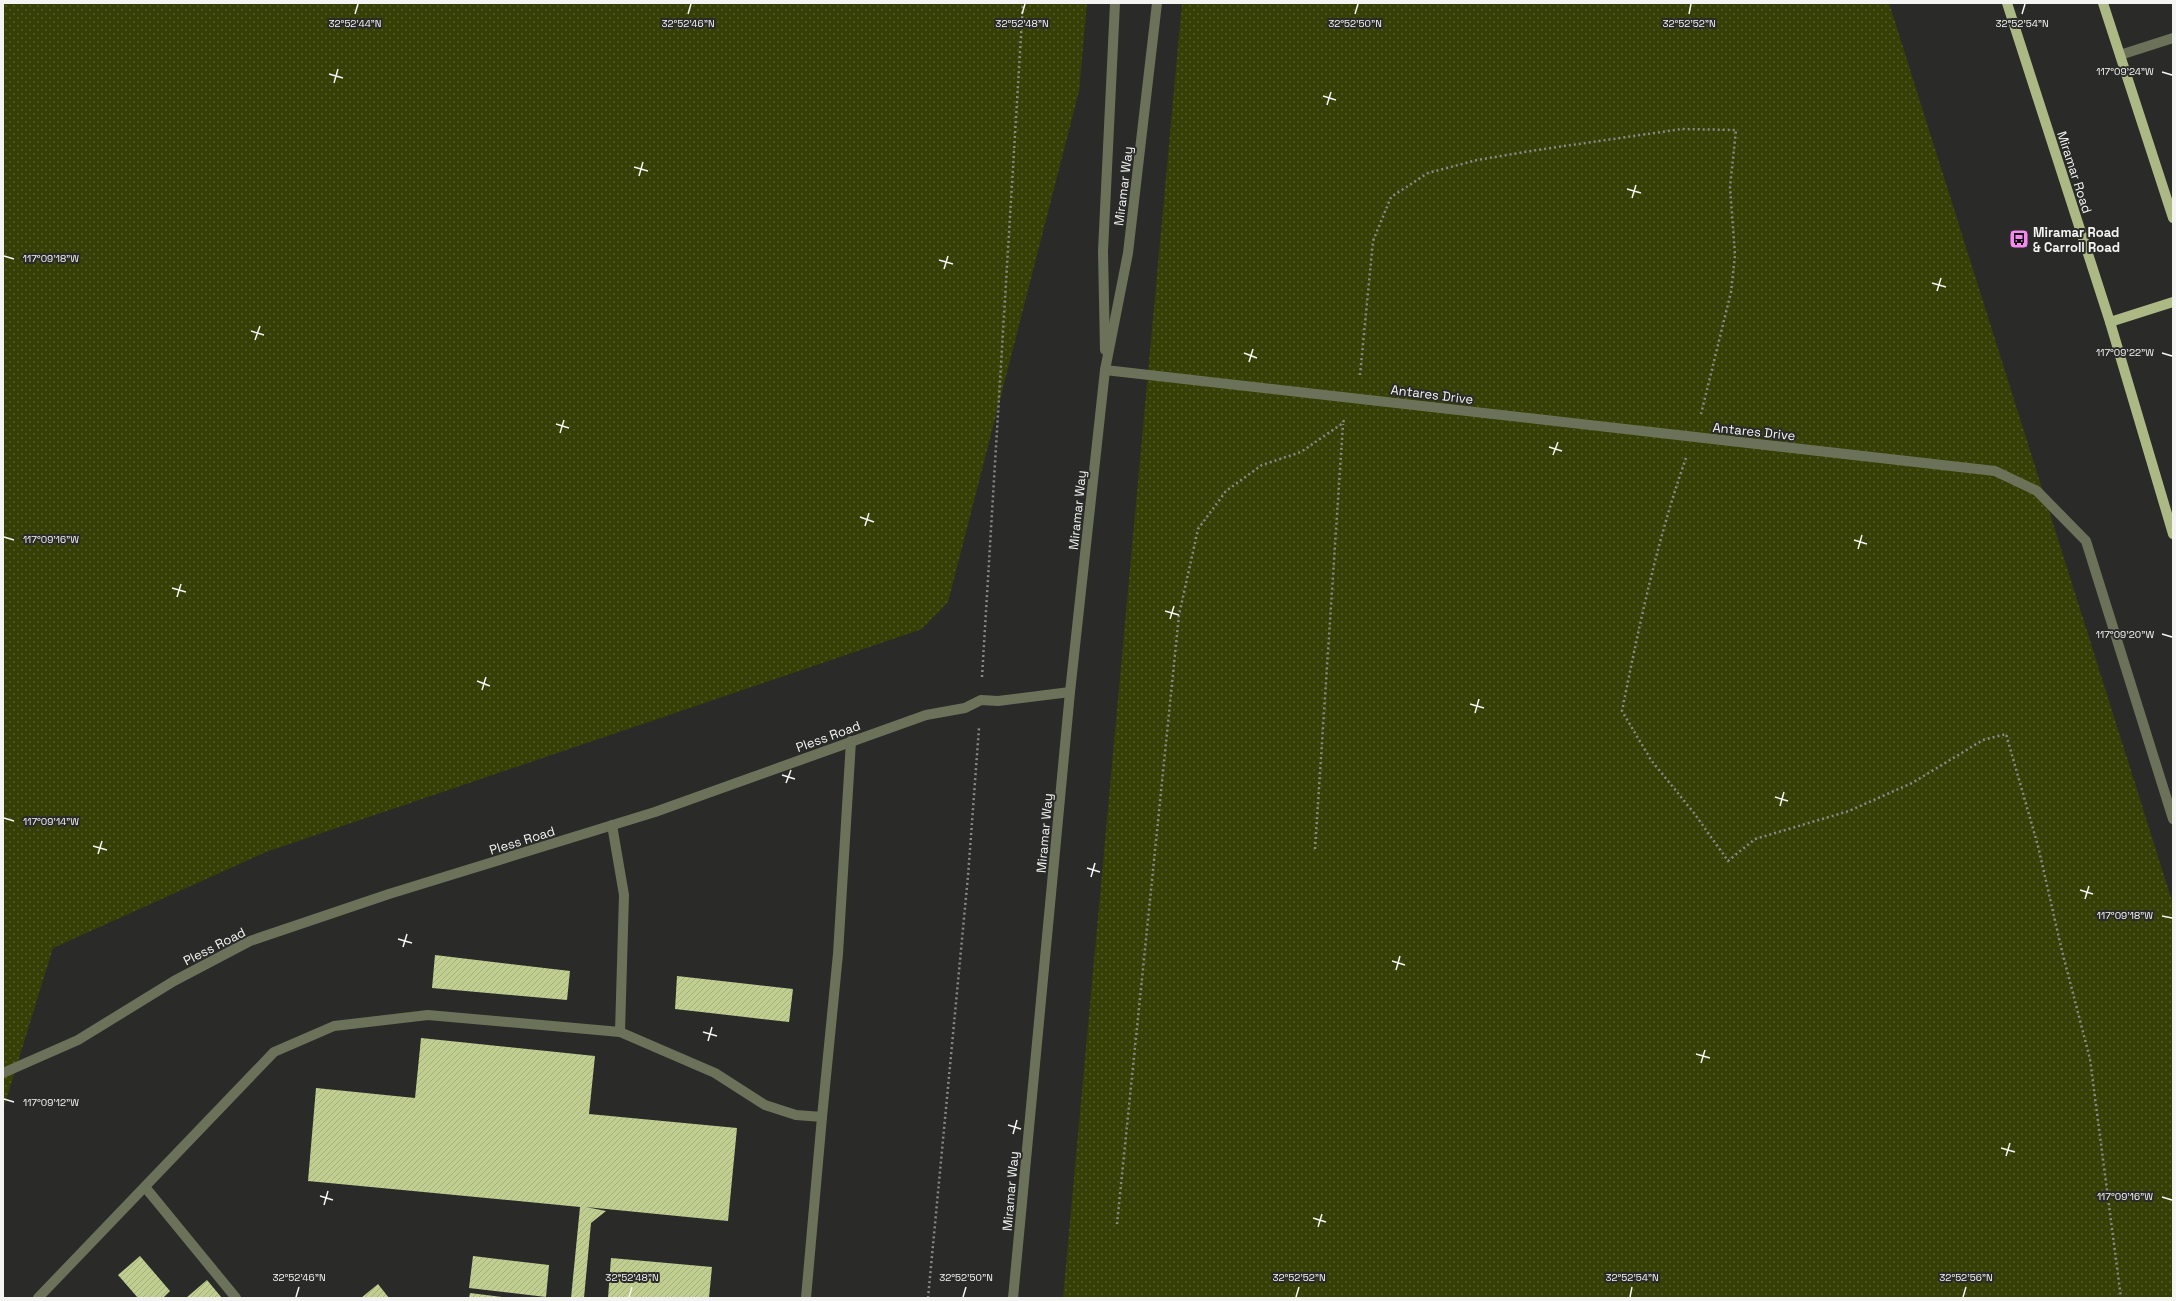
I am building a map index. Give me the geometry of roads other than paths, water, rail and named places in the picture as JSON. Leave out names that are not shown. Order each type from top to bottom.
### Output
[{"type":"main road","name":"Miramar Road","points":[[2007,3],[2110,322],[2173,534]]},
{"type":"main road","points":[[2103,3],[2173,218]]},
{"type":"main road","points":[[2110,322],[2173,302]]},
{"type":"street","name":"Miramar Way","points":[[1105,370],[1103,252],[1115,3]]},
{"type":"street","name":"Miramar Way","points":[[1013,1298],[1070,692],[1105,370],[1128,253],[1157,3]]},
{"type":"street","points":[[2120,55],[2173,38]]},
{"type":"street","name":"Antares Drive","points":[[1105,370],[1995,471],[2037,491],[2086,541],[2173,819]]},
{"type":"street","name":"Pless Road","points":[[3,1073],[78,1040],[174,981],[250,941],[389,894],[655,812],[926,715],[965,708],[981,700],[998,701],[1070,692]]},
{"type":"street","points":[[806,1298],[838,954],[851,741]]},
{"type":"street","points":[[612,825],[624,895],[620,1032]]},
{"type":"street","points":[[38,1298],[274,1052],[334,1026],[428,1015],[620,1032],[715,1073],[765,1105],[796,1115],[822,1117]]},
{"type":"street","points":[[145,1187],[236,1298]]},
{"type":"place","name":"Miramar Road & Carroll Road","points":[[2019,239]]}]
